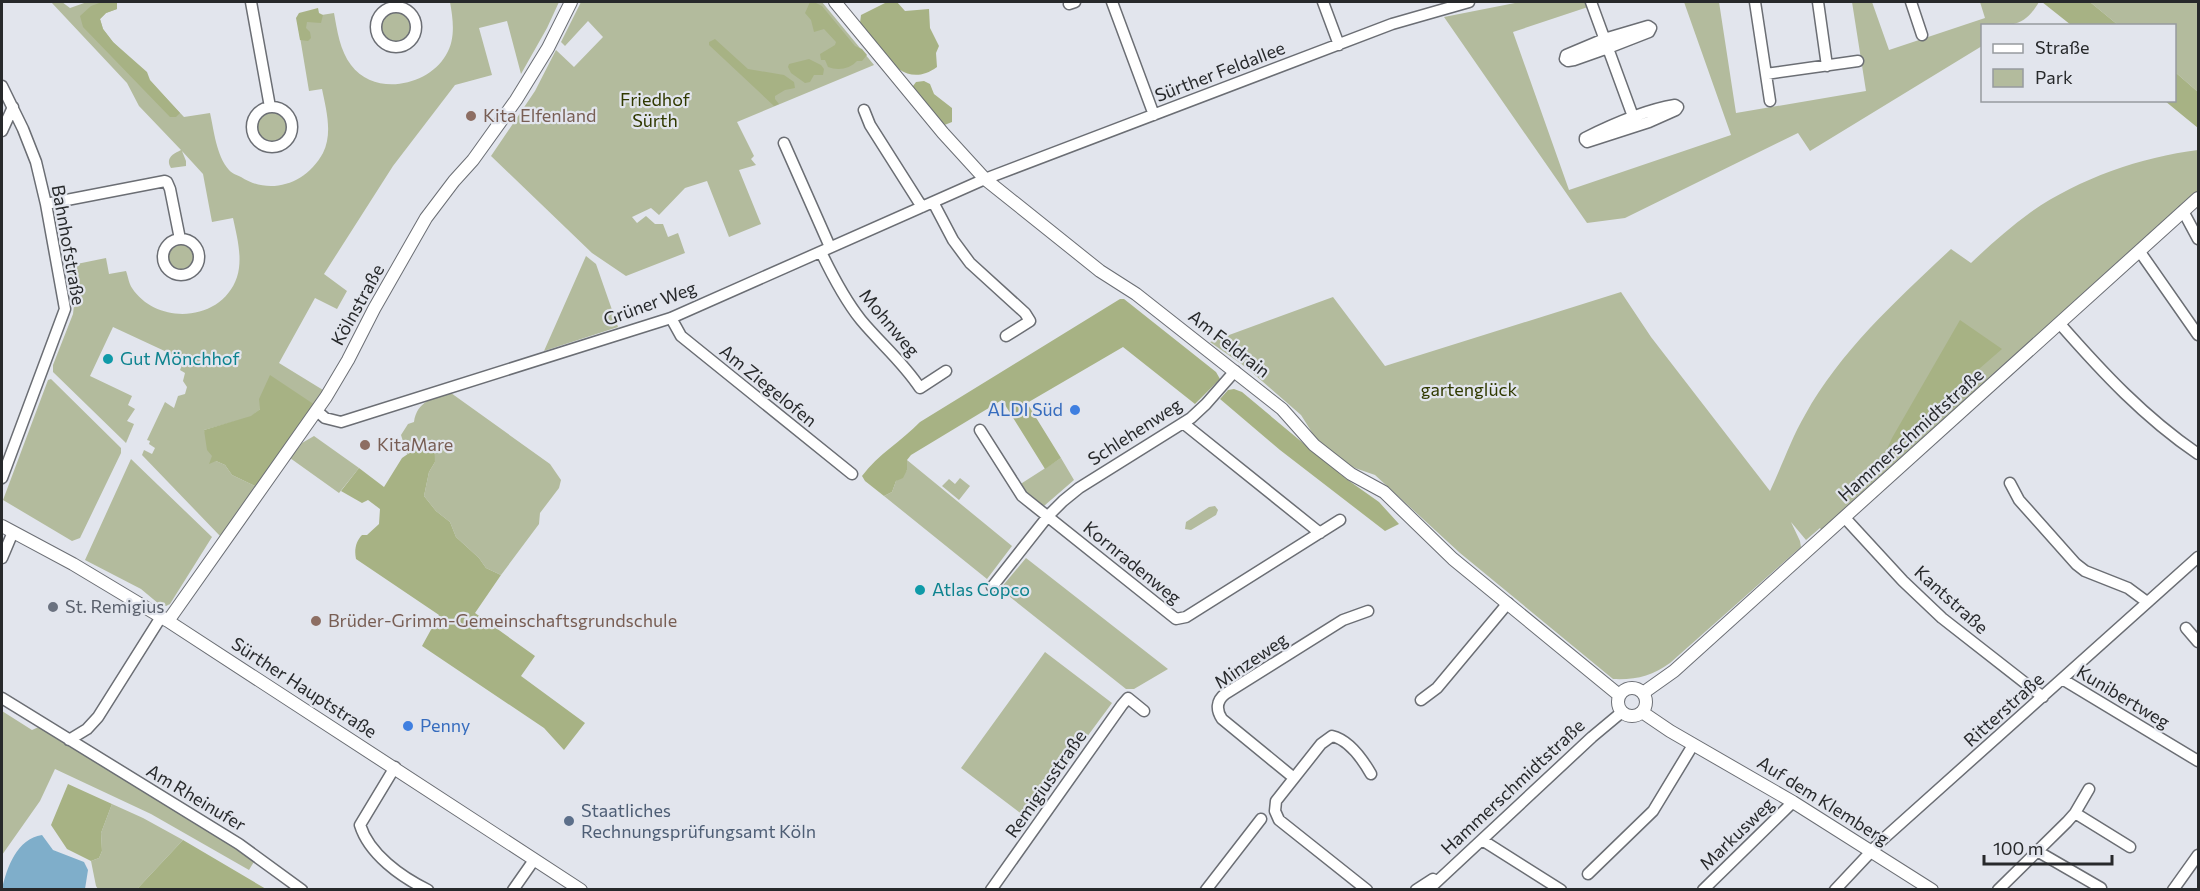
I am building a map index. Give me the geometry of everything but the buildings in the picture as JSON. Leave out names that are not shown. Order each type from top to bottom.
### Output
[{"type":"street","points":[[251,2],[270,107]]},
{"type":"street","name":"Kölnstraße","points":[[164,619],[316,411],[348,360],[426,218],[473,160],[516,100],[548,48],[571,2]]},
{"type":"street","name":"Am Feldrain","points":[[835,2],[984,179],[1100,271],[1136,294],[1282,409],[1314,446],[1351,474],[1384,492],[1453,559],[1619,694]]},
{"type":"street","points":[[1112,2],[1154,115]]},
{"type":"street","points":[[1323,2],[1338,45]]},
{"type":"street","name":"Sürther Feldallee","points":[[984,179],[1408,19],[1469,2]]},
{"type":"street","points":[[1591,2],[1635,122]]},
{"type":"street","points":[[1758,2],[1770,101]]},
{"type":"street","points":[[1818,2],[1827,66]]},
{"type":"street","points":[[1911,2],[1922,35]]},
{"type":"street","points":[[1766,74],[1858,61]]},
{"type":"street","name":"Bahnhofstraße","points":[[2,86],[36,162],[64,303],[64,316],[2,478]]},
{"type":"street","points":[[2,131],[13,107]]},
{"type":"street","points":[[864,110],[870,125],[922,207]]},
{"type":"street","points":[[784,144],[825,250]]},
{"type":"street","name":"Grüner Weg","points":[[316,411],[325,418],[341,422],[671,318],[984,179]]},
{"type":"street","points":[[46,204],[165,181],[171,189],[180,239]]},
{"type":"street","name":"Hammerschmidtstraße","points":[[1643,693],[1674,671],[2199,198]]},
{"type":"street","points":[[933,202],[953,240],[970,263],[1025,313],[1030,321],[1006,336]]},
{"type":"street","points":[[2183,211],[2199,239]]},
{"type":"street","name":"Mohnweg","points":[[825,250],[831,274],[855,313],[900,362],[920,388],[946,371]]},
{"type":"street","points":[[2140,252],[2199,335]]},
{"type":"street","name":"Am Ziegelofen","points":[[671,318],[681,336],[852,474]]},
{"type":"street","points":[[2060,324],[2114,384],[2162,427],[2199,454]]},
{"type":"street","name":"Schlehenweg","points":[[992,587],[1048,516],[1063,501],[1079,488],[1183,423],[1206,404],[1235,371]]},
{"type":"street","points":[[1183,423],[1320,532]]},
{"type":"street","points":[[980,430],[1022,496],[1048,516]]},
{"type":"street","points":[[2010,483],[2019,500],[2076,564],[2085,571],[2128,588],[2147,602]]},
{"type":"street","name":"Kornradenweg","points":[[1048,516],[1179,620],[1340,520]]},
{"type":"street","name":"Kantstraße","points":[[1845,518],[1903,581],[1942,618],[2043,697]]},
{"type":"street","name":"Sürther Hauptstraße","points":[[2,526],[73,564],[164,619],[581,890]]},
{"type":"street","points":[[2,558],[13,532]]},
{"type":"street","name":"Ritterstraße","points":[[1835,890],[1881,841],[2199,557]]},
{"type":"street","points":[[1421,700],[1437,688],[1508,603]]},
{"type":"street","name":"Minzeweg","points":[[1294,778],[1222,719],[1218,710],[1218,701],[1225,694],[1343,620],[1368,611]]},
{"type":"street","points":[[69,740],[87,729],[98,717],[164,619]]},
{"type":"street","points":[[2186,628],[2199,642]]},
{"type":"street","name":"Kunibertweg","points":[[2062,679],[2199,761]]},
{"type":"street","points":[[1632,687],[1643,693],[1646,703],[1642,712],[1630,716],[1622,712],[1617,703],[1619,694],[1632,687]]},
{"type":"street","name":"Am Rheinufer","points":[[2,698],[239,844],[302,890]]},
{"type":"street","name":"Remigiusstraße","points":[[991,890],[1128,698],[1144,711]]},
{"type":"street","name":"Hammerschmidtstraße","points":[[1428,890],[1592,737],[1622,712]]},
{"type":"street","name":"Auf dem Klemberg","points":[[1642,712],[1693,745],[1793,802],[1932,890]]},
{"type":"street","points":[[1367,890],[1279,820],[1275,811],[1276,801],[1321,744],[1332,736],[1338,738],[1356,753],[1371,774]]},
{"type":"street","points":[[1588,874],[1653,811],[1693,745]]},
{"type":"street","points":[[395,767],[360,825],[373,848],[392,868],[428,890]]},
{"type":"street","points":[[1998,890],[2075,813],[2089,789]]},
{"type":"street","name":"Markusweg","points":[[1703,890],[1793,802]]},
{"type":"street","points":[[2075,813],[2130,847]]},
{"type":"street","points":[[1206,890],[1261,819]]},
{"type":"street","points":[[1482,840],[1561,890]]},
{"type":"street","points":[[2037,851],[2101,888]]},
{"type":"street","points":[[2173,890],[2199,855]]},
{"type":"street","points":[[513,890],[534,860]]},
{"type":"street","points":[[1416,890],[1445,874]]},
{"type":"green space","points":[[51,2],[62,2],[70,8],[87,2],[115,2],[117,9],[106,13],[100,19],[103,29],[113,42],[184,117],[210,113],[218,150],[230,171],[252,183],[275,186],[297,179],[316,164],[323,153],[328,137],[328,121],[322,89],[309,91],[297,19],[334,13],[342,47],[351,65],[361,75],[373,81],[401,84],[427,74],[438,66],[446,55],[452,36],[453,22],[450,2],[559,2],[521,74],[507,21],[479,28],[492,75],[455,85],[393,166],[324,274],[347,291],[337,309],[315,298],[279,363],[323,390],[315,405],[260,409],[251,417],[204,430],[216,461],[225,465],[232,475],[257,487],[221,537],[142,455],[144,450],[152,454],[155,448],[147,440],[165,402],[174,408],[178,396],[185,394],[187,387],[183,381],[185,373],[180,370],[184,360],[113,327],[90,376],[132,396],[128,405],[135,409],[127,421],[134,424],[126,443],[53,372],[53,365],[73,314],[74,305],[67,266],[106,258],[109,274],[126,271],[131,286],[143,300],[157,309],[188,314],[218,303],[229,292],[239,270],[239,247],[233,218],[212,222],[203,174],[182,151],[186,166],[171,168],[169,159],[181,150],[139,106],[127,83]]},
{"type":"green space","points":[[102,2],[117,2],[117,9],[106,13],[100,19],[103,29],[113,42],[147,72],[150,80],[180,113],[176,117],[170,117],[83,27],[80,16],[91,6]]},
{"type":"green space","name":"Friedhof Sürth","points":[[581,2],[822,2],[874,65],[737,122],[754,156],[751,159],[756,165],[739,170],[761,224],[729,237],[707,181],[685,188],[659,215],[651,208],[632,217],[637,223],[646,216],[655,224],[663,224],[668,237],[678,233],[685,253],[626,276],[592,253],[491,156],[535,91],[556,50],[574,67],[603,37],[588,21],[565,46],[561,42]]},
{"type":"green space","points":[[810,2],[822,6],[855,46],[862,49],[867,55],[862,61],[836,69],[828,67],[825,60],[821,60],[820,54],[836,42],[824,29],[814,32],[811,20],[805,13]]},
{"type":"green space","points":[[887,2],[897,2],[905,11],[929,9],[930,28],[939,46],[936,53],[937,67],[924,74],[913,75],[902,71],[892,64],[875,44],[860,23],[861,15]]},
{"type":"green space","points":[[1520,2],[1587,2],[1588,7],[1513,32],[1569,190],[1731,135],[1684,2],[1719,2],[1736,113],[1866,91],[1852,2],[1872,2],[1889,50],[1985,18],[1980,2],[2039,2],[2027,17],[2015,24],[1981,24],[1981,47],[1810,151],[1798,133],[1625,218],[1587,223],[1444,17]]},
{"type":"green space","points":[[2042,2],[2090,2],[2117,24],[2070,24]]},
{"type":"green space","points":[[2090,2],[2198,2],[2198,92],[2176,73],[2176,24],[2117,24]]},
{"type":"green space","points":[[318,8],[319,13],[323,15],[321,23],[307,22],[306,28],[311,38],[308,41],[300,40],[296,18],[299,13]]},
{"type":"green space","points":[[397,11],[408,16],[413,27],[408,38],[397,43],[386,38],[381,27],[386,16]]},
{"type":"green space","points":[[715,39],[748,69],[784,75],[794,82],[795,88],[785,90],[775,96],[779,104],[774,106],[709,45],[709,42]]},
{"type":"green space","points":[[809,59],[821,65],[824,69],[823,75],[814,75],[810,82],[805,83],[791,73],[788,67],[789,64]]},
{"type":"green space","points":[[2176,73],[2198,92],[2198,128],[2166,102],[2176,102]]},
{"type":"green space","points":[[924,81],[930,84],[934,94],[952,108],[952,122],[942,126],[914,90],[913,86],[916,82]]},
{"type":"green space","points":[[271,110],[283,115],[288,127],[283,139],[271,144],[259,139],[254,127],[259,115]]},
{"type":"green space","name":"gartenglück","points":[[2198,150],[2198,191],[1822,531],[1820,528],[1806,540],[1791,522],[1801,547],[1670,663],[1657,671],[1636,678],[1613,679],[1460,553],[1375,475],[1352,467],[1318,442],[1301,415],[1247,368],[1210,342],[1333,297],[1385,366],[1621,292],[1651,337],[1770,491],[1800,424],[1819,391],[1872,326],[1951,249],[1971,263],[2023,218],[2069,189],[2133,164]]},
{"type":"green space","points":[[181,244],[190,248],[194,257],[190,266],[181,270],[172,266],[168,257],[172,248]]},
{"type":"green space","points":[[586,256],[596,264],[618,327],[544,351]]},
{"type":"green space","points":[[1120,299],[1124,299],[1216,372],[1220,379],[1195,404],[1123,347],[1027,403],[1061,458],[1045,469],[1002,400],[911,455],[907,460],[907,470],[903,478],[896,481],[892,492],[884,496],[865,481],[862,476],[868,468],[920,422]]},
{"type":"green space","points":[[1960,320],[2002,349],[1887,449],[1892,438]]},
{"type":"green space","points":[[270,375],[315,405],[257,487],[232,475],[225,465],[216,461],[209,464],[212,456],[207,450],[204,430],[251,416],[260,409],[259,399]]},
{"type":"green space","points":[[51,379],[121,448],[121,453],[80,538],[72,541],[3,500],[48,380]]},
{"type":"green space","points":[[1234,389],[1242,392],[1345,478],[1379,502],[1399,524],[1385,531],[1280,450],[1220,399],[1228,390]]},
{"type":"green space","points":[[451,393],[550,464],[561,480],[559,488],[540,513],[539,524],[501,575],[486,568],[479,558],[456,537],[450,522],[436,511],[424,496],[429,472],[435,462],[428,440],[407,454],[401,435],[408,424],[414,422],[422,405]]},
{"type":"green space","points":[[314,436],[359,468],[339,493],[290,458],[302,443]]},
{"type":"green space","points":[[428,440],[434,445],[435,462],[429,472],[424,496],[436,511],[450,522],[456,537],[479,558],[486,568],[501,575],[475,613],[535,656],[521,676],[585,723],[564,750],[544,728],[422,646],[439,615],[356,559],[355,549],[358,540],[379,524],[380,509],[368,500],[362,503],[341,491],[359,468],[384,487],[402,458]]},
{"type":"green space","points":[[1061,458],[1074,480],[1044,506],[1028,495],[1019,485]]},
{"type":"green space","points":[[131,459],[212,537],[170,604],[166,606],[159,604],[141,589],[85,560]]},
{"type":"green space","points":[[907,460],[1012,546],[987,579],[884,496],[892,492],[896,481],[907,470]]},
{"type":"green space","points":[[960,478],[970,486],[959,500],[942,486],[949,479],[955,484]]},
{"type":"green space","points":[[1215,506],[1218,510],[1216,515],[1191,530],[1185,529],[1186,522],[1209,507]]},
{"type":"green space","points":[[1026,558],[1168,669],[1134,689],[1126,689],[1000,589]]},
{"type":"green space","points":[[1045,652],[1112,703],[1027,818],[961,768]]},
{"type":"green space","points":[[2,711],[32,730],[41,726],[206,827],[255,860],[249,870],[151,814],[55,769],[40,801],[2,855]]},
{"type":"green space","points":[[68,784],[112,804],[101,833],[102,851],[99,858],[91,861],[67,849],[51,825]]},
{"type":"green space","points":[[112,804],[183,840],[137,889],[98,889],[96,886],[91,861],[99,858],[102,851],[101,833]]},
{"type":"green space","points":[[183,840],[266,889],[137,889]]},
{"type":"water","points":[[42,835],[53,850],[84,862],[88,870],[85,889],[2,889],[10,863],[20,848],[26,842]]},
{"type":"place","name":"Kita Elfenland","points":[[471,116]]},
{"type":"place","name":"Gut Mönchhof","points":[[108,359]]},
{"type":"place","name":"ALDI Süd","points":[[1075,410]]},
{"type":"place","name":"KitaMare","points":[[365,445]]},
{"type":"place","name":"Atlas Copco","points":[[920,590]]},
{"type":"place","name":"St. Remigius","points":[[53,607]]},
{"type":"place","name":"Brüder-Grimm-Gemeinschaftsgrundschule","points":[[316,621]]},
{"type":"place","name":"Penny","points":[[408,726]]},
{"type":"place","name":"Staatliches Rechnungsprüfungsamt Köln","points":[[569,821]]}]
